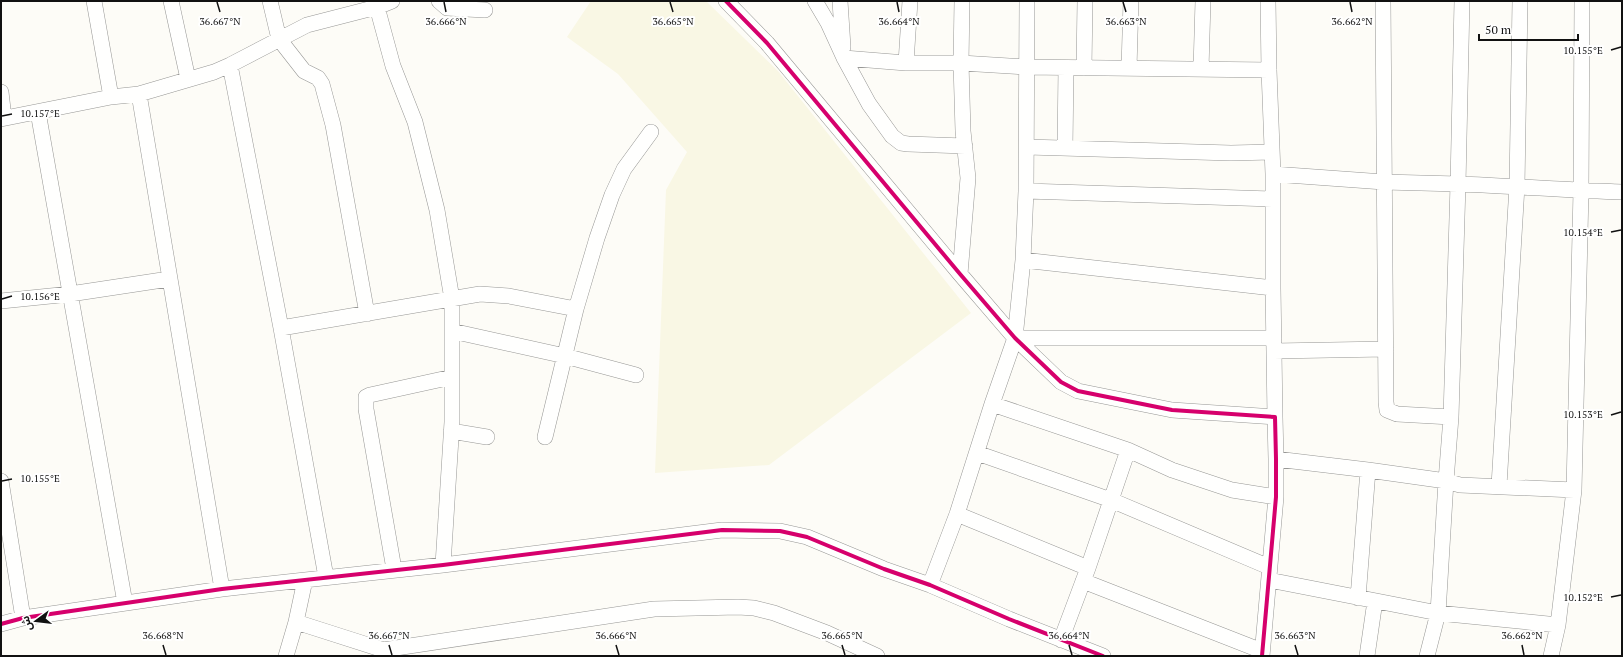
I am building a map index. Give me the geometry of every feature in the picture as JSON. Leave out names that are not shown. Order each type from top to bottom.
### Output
[{"type":"street","points":[[94,1],[111,97]]},
{"type":"street","points":[[171,1],[188,79]]},
{"type":"street","points":[[270,1],[279,39],[304,71],[318,78],[322,84],[333,125],[367,314]]},
{"type":"street","points":[[1,92],[3,119],[111,97],[139,94],[214,72],[308,25],[377,7],[392,1]]},
{"type":"street","points":[[439,1],[448,8],[486,10]]},
{"type":"street","points":[[726,1],[767,43],[1015,338],[1061,382],[1078,391],[1172,410],[1275,417]]},
{"type":"street","points":[[815,1],[828,23],[844,58],[869,104],[892,136],[901,143],[965,146]]},
{"type":"street","points":[[840,1],[844,58]]},
{"type":"street","points":[[906,63],[910,1]]},
{"type":"street","points":[[960,274],[968,178],[961,63],[962,1]]},
{"type":"street","points":[[930,585],[957,514],[1015,338],[1023,260],[1026,191],[1027,1]]},
{"type":"street","points":[[1084,68],[1085,1]]},
{"type":"street","points":[[1129,68],[1131,1]]},
{"type":"street","points":[[1201,69],[1203,1]]},
{"type":"street","points":[[957,514],[1086,575],[1262,653],[1276,497],[1273,288],[1274,174],[1269,70],[1268,1]]},
{"type":"street","points":[[1383,1],[1387,410],[1397,414],[1451,417]]},
{"type":"street","points":[[1427,656],[1438,613],[1451,417],[1462,1]]},
{"type":"street","points":[[1499,486],[1517,186],[1520,1]]},
{"type":"street","points":[[1550,656],[1558,625],[1574,490],[1581,191],[1582,1]]},
{"type":"street","points":[[377,7],[393,66],[415,122],[437,210],[452,299],[451,430],[444,565]]},
{"type":"street","points":[[844,58],[906,63],[961,63],[1026,67],[1269,70]]},
{"type":"street","points":[[230,65],[281,328],[326,577]]},
{"type":"street","points":[[1065,148],[1066,68]]},
{"type":"street","points":[[139,94],[222,589]]},
{"type":"street","points":[[38,112],[125,603]]},
{"type":"street","points":[[545,437],[576,308],[597,238],[612,195],[624,169],[651,132]]},
{"type":"street","points":[[1027,147],[1231,153],[1272,152]]},
{"type":"street","points":[[1274,174],[1384,182],[1517,186],[1581,191],[1622,192]]},
{"type":"street","points":[[1026,191],[1273,199]]},
{"type":"street","points":[[1023,260],[1273,288]]},
{"type":"street","points":[[1,300],[70,294],[169,279]]},
{"type":"street","points":[[281,328],[480,294],[509,296],[576,308]]},
{"type":"street","points":[[452,331],[565,356],[636,375]]},
{"type":"street","points":[[1015,338],[1274,344],[1386,350]]},
{"type":"street","points":[[394,570],[366,410],[366,397],[452,377]]},
{"type":"street","points":[[992,404],[1128,450],[1172,470],[1232,490],[1276,497]]},
{"type":"street","points":[[451,430],[487,437]]},
{"type":"street","points":[[1061,640],[1086,575],[1128,450]]},
{"type":"street","points":[[977,453],[1111,500],[1269,573],[1358,598],[1438,613],[1558,625]]},
{"type":"street","points":[[1276,459],[1446,481],[1460,485],[1574,490]]},
{"type":"street","points":[[1358,598],[1368,470]]},
{"type":"street","points":[[1,481],[3,503],[23,618]]},
{"type":"street","points":[[1,624],[23,618],[222,589],[444,565],[722,530],[780,531],[807,537],[884,569],[930,585],[1103,656]]},
{"type":"street","points":[[286,656],[296,622],[305,580]]},
{"type":"street","points":[[1367,656],[1375,601]]},
{"type":"street","points":[[383,650],[654,609],[738,607],[754,608],[774,613],[827,633],[877,656]]},
{"type":"street","points":[[296,622],[403,656]]},
{"type":"shaded area","points":[[591,1],[706,1],[778,71],[971,313],[769,465],[655,473],[666,190],[687,152],[618,74],[567,37]]},
{"type":"cycle path","points":[[726,1],[767,43],[1015,338],[1061,382],[1078,391],[1172,410],[1275,417],[1276,497],[1262,656]]},
{"type":"cycle path","points":[[1,624],[23,618],[222,589],[443,565],[722,530],[780,531],[807,537],[884,569],[930,585],[1009,619],[1103,656]]}]
